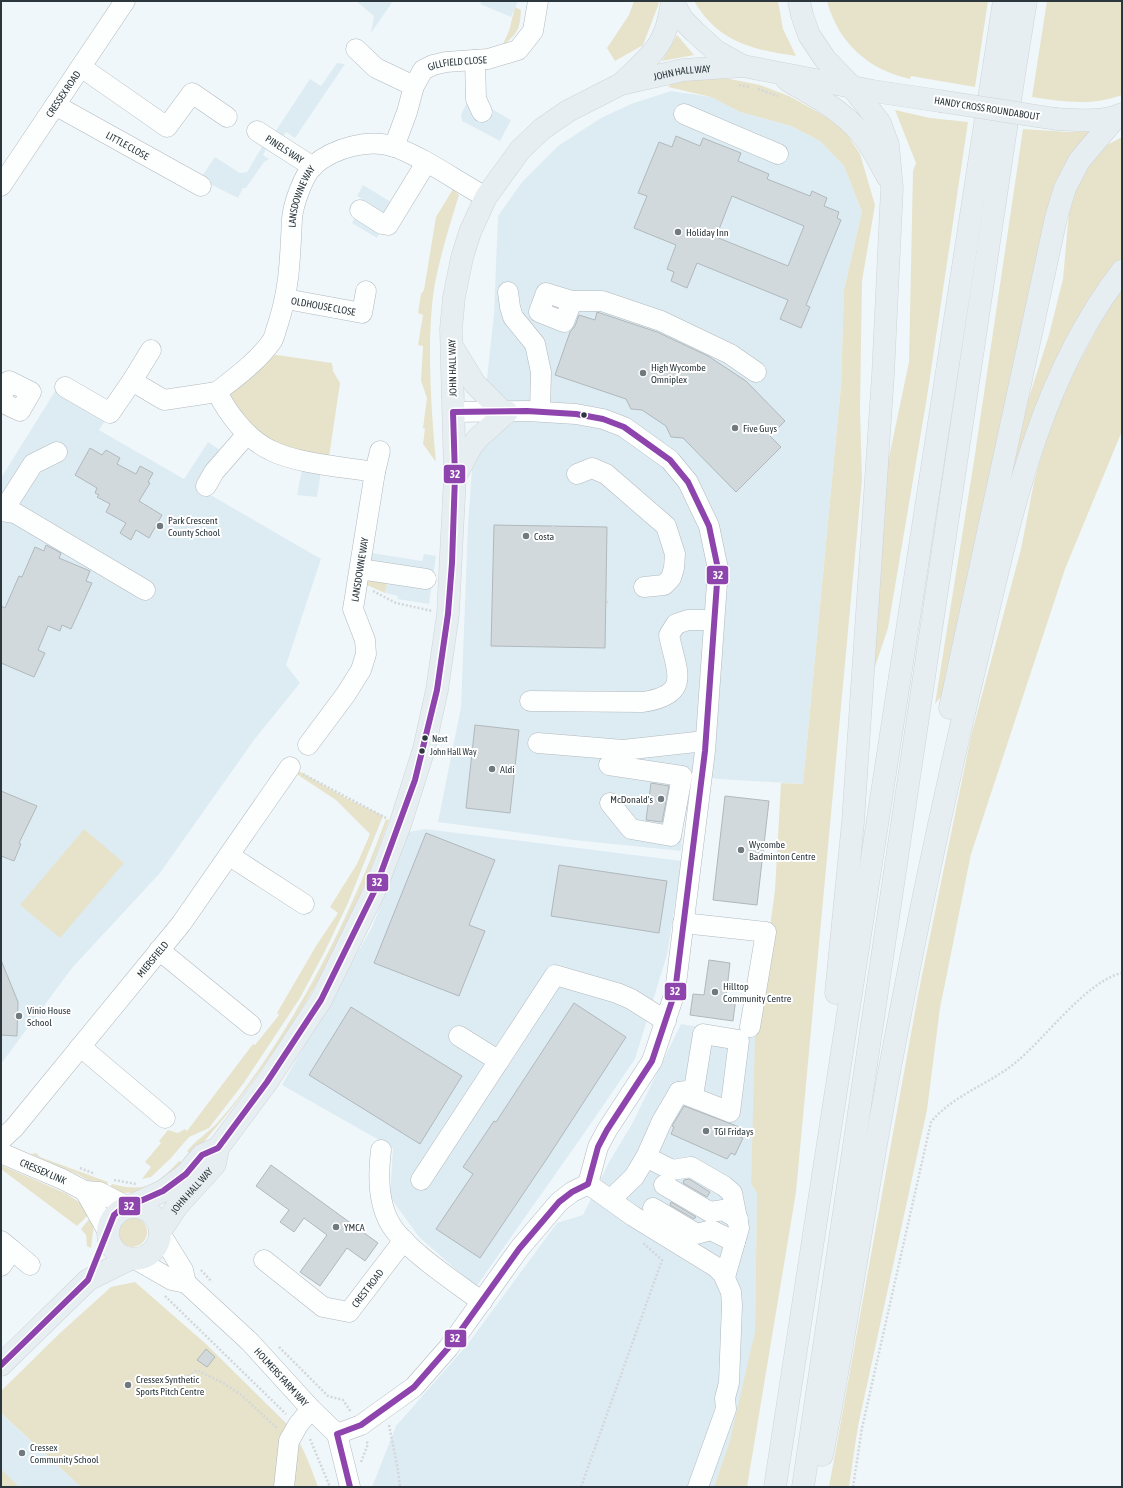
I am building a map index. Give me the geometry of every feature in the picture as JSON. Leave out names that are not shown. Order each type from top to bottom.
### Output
[{"type":"highway","name":"HANDY CROSS ROUNDABOUT","points":[[672,1],[683,20],[716,51],[738,75],[774,72],[852,87],[1056,119],[1085,120],[1119,116]]},
{"type":"highway","name":"JOHN HALL WAY","points":[[621,84],[661,43],[669,19],[672,1]]},
{"type":"highway","points":[[799,1],[809,35],[825,59],[852,87],[880,123],[888,145],[892,188],[883,367],[853,822],[830,1060],[820,1196]]},
{"type":"highway","points":[[775,1487],[880,796],[1004,1]]},
{"type":"highway","points":[[803,1487],[1026,1]]},
{"type":"highway","name":"JOHN HALL WAY","points":[[160,1233],[177,1206],[216,1164],[218,1148],[267,1082],[321,1000],[374,892],[400,825],[424,749],[437,690],[448,614],[455,476],[452,345],[454,297],[462,258],[470,232],[486,197],[520,150],[542,129],[568,111],[621,84],[683,70],[738,75]]},
{"type":"highway","points":[[774,72],[809,93],[859,131],[873,149],[892,188]]},
{"type":"highway","points":[[835,1271],[858,1179],[934,785],[1056,218],[1065,188],[1079,161],[1119,116]]},
{"type":"highway","points":[[816,1487],[878,1130],[945,794],[1006,539],[1042,417],[1072,349],[1111,285],[1122,271]]},
{"type":"highway","points":[[452,345],[475,384],[505,412],[474,443],[455,476]]},
{"type":"highway","name":"JOHN HALL WAY","points":[[129,1206],[163,1191],[186,1174],[202,1155],[218,1148]]},
{"type":"highway","points":[[1,1365],[88,1280],[132,1259],[150,1254],[157,1244],[160,1233],[157,1219],[148,1210],[139,1206],[129,1206],[120,1210],[114,1215],[88,1280]]},
{"type":"highway","points":[[107,1230],[108,1239],[116,1252],[132,1259]]},
{"type":"street","name":"CRESSEX ROAD","points":[[1,186],[125,1]]},
{"type":"street","name":"GILLFIELD CLOSE","points":[[394,147],[408,112],[414,86],[423,70],[433,65],[446,62],[488,59],[518,50],[533,31],[538,1]]},
{"type":"street","points":[[356,49],[376,68],[414,86]]},
{"type":"street","points":[[475,60],[476,99],[482,112]]},
{"type":"street","points":[[80,67],[167,127],[192,93],[227,117]]},
{"type":"street","name":"LITTLE CLOSE","points":[[56,104],[201,186]]},
{"type":"street","points":[[684,114],[778,154]]},
{"type":"street","name":"PINELS WAY","points":[[258,131],[313,167]]},
{"type":"street","name":"LANSDOWNE WAY","points":[[132,381],[164,400],[217,392],[245,370],[273,340],[286,299],[291,254],[292,217],[304,180],[313,167],[331,154],[352,146],[374,144],[394,147],[426,163],[486,197]]},
{"type":"street","points":[[360,210],[382,224],[388,225],[426,163]]},
{"type":"street","name":"OLDHOUSE CLOSE","points":[[286,299],[362,313],[366,291]]},
{"type":"street","points":[[508,292],[513,317],[535,344],[541,372],[540,411]]},
{"type":"street","points":[[572,302],[602,301],[661,320],[730,354],[756,372]]},
{"type":"street","points":[[65,387],[110,413],[151,350]]},
{"type":"street","points":[[1,398],[9,381],[31,392],[20,411],[1,402]]},
{"type":"street","points":[[217,392],[223,405],[247,434],[270,450],[293,459],[375,472]]},
{"type":"street","points":[[350,1487],[337,1434],[361,1425],[414,1388],[449,1347],[519,1249],[559,1202],[572,1192],[588,1184],[598,1148],[652,1061],[675,992],[705,741],[718,569],[709,526],[688,482],[670,460],[624,427],[603,419],[576,414],[540,411],[453,412]]},
{"type":"street","points":[[206,486],[214,472],[247,434]]},
{"type":"street","name":"LANSDOWNE WAY","points":[[308,745],[346,694],[361,670],[366,654],[365,640],[353,609],[375,472],[380,451]]},
{"type":"street","points":[[57,452],[33,464],[10,500],[1,510],[15,513],[145,590]]},
{"type":"street","points":[[577,474],[592,468],[606,474],[666,526],[675,554],[673,573],[664,585],[644,588]]},
{"type":"street","points":[[358,576],[426,579]]},
{"type":"street","points":[[530,701],[643,702],[655,700],[670,694],[677,686],[678,670],[669,635],[676,624],[688,620],[714,620]]},
{"type":"street","points":[[538,743],[623,750],[705,741]]},
{"type":"street","points":[[609,765],[682,776],[671,836],[631,829],[610,803]]},
{"type":"street","name":"MIERSFIELD","points":[[1,1140],[14,1128],[181,924],[230,856],[290,767]]},
{"type":"street","points":[[230,856],[304,904]]},
{"type":"street","points":[[683,923],[766,932],[750,1027]]},
{"type":"street","points":[[159,950],[251,1025]]},
{"type":"street","points":[[421,1180],[555,975],[631,998],[666,1021]]},
{"type":"street","points":[[459,1036],[499,1061]]},
{"type":"street","points":[[79,1048],[88,1053],[165,1118]]},
{"type":"street","points":[[611,1200],[634,1177],[646,1157],[662,1121],[679,1092]]},
{"type":"street","points":[[381,1150],[380,1188],[386,1214],[391,1226],[404,1240],[482,1302]]},
{"type":"street","name":"CRESSEX LINK","points":[[1,1153],[62,1179],[85,1191],[99,1192],[129,1206]]},
{"type":"street","points":[[646,1157],[660,1193],[725,1277],[731,1292],[730,1383],[725,1398],[726,1409],[698,1487]]},
{"type":"street","points":[[660,1193],[691,1167],[724,1186],[732,1193],[734,1225],[725,1277]]},
{"type":"street","points":[[588,1184],[611,1200],[660,1193],[710,1212],[734,1225]]},
{"type":"street","points":[[85,1191],[107,1230]]},
{"type":"street","points":[[660,1193],[697,1234],[734,1225]]},
{"type":"street","name":"HOLMERS FARM WAY","points":[[160,1233],[183,1270],[193,1276],[311,1409],[337,1434]]},
{"type":"street","name":"CREST ROAD","points":[[264,1260],[324,1307],[349,1312],[404,1240]]},
{"type":"street","points":[[1,1266],[7,1246],[30,1265]]},
{"type":"street","name":"HOLMERS FARM WAY","points":[[132,1259],[172,1280],[193,1276]]},
{"type":"street","points":[[284,1487],[294,1432],[311,1409]]},
{"type":"path","points":[[738,75],[760,89],[780,97]]},
{"type":"path","points":[[553,526],[553,544]]},
{"type":"path","points":[[535,537],[553,535]]},
{"type":"path","points":[[358,576],[396,603],[448,614]]},
{"type":"path","points":[[598,602],[610,602]]},
{"type":"path","points":[[290,767],[400,825]]},
{"type":"path","points":[[853,1487],[862,1428],[931,1122],[941,1110],[1015,1063],[1091,989],[1122,972]]},
{"type":"path","points":[[78,1167],[98,1175]]},
{"type":"path","points":[[111,1179],[137,1184]]},
{"type":"path","points":[[581,1487],[662,1260]]},
{"type":"path","points":[[193,1276],[216,1286]]},
{"type":"path","points":[[162,1293],[294,1432]]},
{"type":"path","points":[[275,1344],[328,1396],[343,1400],[361,1425],[368,1444],[360,1463],[361,1469]]},
{"type":"path","points":[[188,1376],[198,1370],[223,1383],[294,1432],[308,1436],[330,1487]]},
{"type":"path","points":[[381,1411],[390,1428],[400,1487]]},
{"type":"shaded area","points":[[356,1],[393,1],[371,33],[374,16]]},
{"type":"shaded area","points":[[482,1],[518,1],[511,17],[480,4]]},
{"type":"shaded area","points":[[634,1],[658,1],[659,3],[643,45],[615,61],[607,48],[629,15]]},
{"type":"shaded area","points":[[694,1],[778,1],[783,29],[796,56],[751,47],[725,35],[714,26]]},
{"type":"shaded area","points":[[827,1],[988,1],[975,87],[911,76],[910,79],[881,69],[857,52],[847,42],[832,16]]},
{"type":"shaded area","points":[[1047,1],[1122,1],[1122,95],[1099,101],[1088,102],[1032,97]]},
{"type":"shaded area","points":[[515,7],[521,10],[519,27],[514,35],[502,46],[509,31]]},
{"type":"shaded area","points":[[677,35],[694,55],[662,61]]},
{"type":"shaded area","points":[[337,63],[345,64],[295,138],[286,132],[283,137],[275,132],[310,79],[321,86]]},
{"type":"shaded area","points":[[486,69],[480,79],[485,105],[511,120],[500,141],[462,121],[461,115],[473,89],[471,70]]},
{"type":"shaded area","points":[[725,78],[760,85],[789,96],[841,125],[860,154],[875,205],[862,281],[860,409],[862,480],[796,1192],[747,1487],[714,1487],[730,1440],[755,1332],[757,1193],[751,1184],[755,1037],[775,890],[781,783],[803,784],[841,386],[844,290],[862,212],[844,166],[820,141],[791,126],[740,112],[711,97],[668,87],[676,79]]},
{"type":"shaded area","points":[[671,91],[711,97],[740,112],[791,126],[820,141],[844,166],[862,212],[844,290],[841,386],[803,784],[718,779],[686,774],[681,851],[574,840],[438,822],[461,707],[468,524],[472,469],[487,378],[494,314],[498,216],[522,182],[558,146],[601,118],[631,104]]},
{"type":"shaded area","points":[[895,110],[930,118],[968,122],[927,397],[888,628],[868,688],[887,467],[909,362],[913,171],[916,163]]},
{"type":"shaded area","points":[[1023,129],[1068,132],[1091,131],[1071,154],[947,689],[935,704],[974,461]]},
{"type":"shaded area","points":[[1122,137],[1122,258],[1087,307],[1014,486],[1008,485],[1024,413],[1049,335],[1063,279],[1069,212],[1075,184],[1098,150]]},
{"type":"shaded area","points":[[265,142],[268,145],[263,155],[269,159],[264,162],[246,188],[243,188],[238,198],[200,179],[215,157],[240,173],[247,172]]},
{"type":"shaded area","points":[[363,185],[396,205],[377,238],[352,223],[357,213],[355,211],[362,199],[357,196]]},
{"type":"shaded area","points":[[453,189],[459,195],[437,272],[432,304],[430,372],[436,462],[423,444],[425,429],[423,428],[427,398],[421,381],[423,346],[418,345],[423,315],[418,313],[421,294],[424,290],[436,217]]},
{"type":"shaded area","points":[[1122,290],[1122,431],[1065,569],[971,854],[940,1008],[927,1110],[858,1426],[849,1487],[829,1487],[918,995],[971,736],[1021,549],[1034,482],[1048,431],[1073,374],[1108,309]]},
{"type":"shaded area","points":[[270,354],[332,363],[333,371],[340,383],[329,457],[288,452],[250,429],[230,397],[234,388]]},
{"type":"shaded area","points":[[64,377],[113,409],[99,430],[184,479],[208,442],[223,452],[207,493],[321,559],[286,665],[300,683],[254,740],[160,873],[72,968],[1,1064],[1,517],[14,502],[1,494],[1,478]]},
{"type":"shaded area","points":[[302,469],[321,471],[317,497],[297,495]]},
{"type":"shaded area","points":[[372,553],[422,561],[424,554],[436,556],[429,604],[397,599],[398,596],[385,593],[388,579],[369,575]]},
{"type":"shaded area","points":[[369,575],[388,579],[385,593],[367,585]]},
{"type":"shaded area","points":[[297,770],[344,797],[383,816],[348,903],[325,951],[300,998],[271,1042],[243,1084],[209,1128],[189,1137],[170,1159],[151,1177],[142,1179],[151,1167],[145,1162],[161,1143],[159,1141],[168,1130],[178,1133],[185,1129],[187,1131],[253,1044],[255,1045],[279,1015],[277,1013],[316,946],[338,913],[330,907],[357,864],[370,834],[336,800],[298,775],[296,772]]},
{"type":"shaded area","points":[[386,819],[389,820],[357,903],[345,930],[312,992],[274,1051],[233,1107],[188,1160],[184,1158],[189,1153],[187,1151],[225,1115],[250,1082],[285,1029],[334,941],[361,881]]},
{"type":"shaded area","points":[[84,829],[124,863],[60,938],[20,905]]},
{"type":"shaded area","points":[[425,829],[682,861],[667,955],[635,1059],[476,1287],[419,1237],[390,1197],[393,1148],[282,1085],[372,927],[409,832]]},
{"type":"shaded area","points":[[681,1024],[757,1036],[751,1184],[757,1193],[755,1335],[731,1437],[714,1487],[372,1487],[396,1426],[467,1345],[557,1223],[583,1215],[609,1162],[632,1124]]},
{"type":"shaded area","points":[[36,1153],[40,1157],[108,1182],[105,1190],[79,1175],[31,1154]]},
{"type":"shaded area","points":[[179,1161],[184,1163],[157,1185],[142,1191],[124,1193],[109,1190],[112,1184],[133,1188],[150,1185],[164,1176]]},
{"type":"shaded area","points":[[1,1165],[67,1194],[82,1204],[89,1214],[77,1226],[1,1169]]},
{"type":"shaded area","points":[[132,1217],[143,1221],[147,1232],[143,1243],[132,1247],[121,1243],[117,1232],[121,1221]]},
{"type":"shaded area","points":[[90,1218],[94,1224],[91,1248],[87,1246],[86,1235],[81,1229]]},
{"type":"shaded area","name":"Cressex Synthetic Sports Pitch Centre","points":[[135,1282],[206,1344],[287,1424],[309,1462],[318,1487],[81,1487],[1,1413],[1,1391],[59,1334],[111,1287]]},
{"type":"shaded area","name":"Cressex Community School","points":[[1,1413],[6,1418],[81,1487],[1,1487]]},
{"type":"shaded area","points":[[1,1469],[19,1487],[1,1487]]},
{"type":"building","name":"Holiday Inn","points":[[676,136],[700,146],[703,138],[741,153],[738,161],[769,174],[767,179],[810,196],[812,191],[827,198],[824,206],[839,212],[837,218],[841,220],[806,305],[810,307],[801,328],[780,319],[788,300],[697,263],[687,288],[671,281],[674,272],[667,269],[676,245],[634,228],[647,196],[638,193],[659,142],[672,147]],"holes":[[[732,196],[804,226],[788,266],[716,237]]]},
{"type":"building","name":"High Wycombe Omniplex","points":[[597,312],[657,332],[708,356],[746,381],[785,421],[770,436],[781,447],[736,492],[683,438],[671,437],[666,426],[642,410],[631,409],[626,399],[555,375],[570,332],[575,326],[579,315],[595,320]]},
{"type":"building","points":[[90,448],[102,455],[106,450],[120,458],[117,464],[136,474],[140,466],[153,473],[148,482],[150,483],[139,501],[162,515],[149,538],[136,530],[131,540],[120,533],[126,523],[106,512],[110,504],[97,497],[99,495],[95,493],[97,488],[75,475]]},
{"type":"building","points":[[494,525],[607,527],[605,648],[491,646]]},
{"type":"building","points":[[46,545],[61,553],[59,558],[90,571],[86,581],[92,583],[71,629],[62,625],[60,631],[48,626],[38,650],[45,653],[34,677],[1,663],[1,606],[5,608],[19,576],[22,577],[35,547],[44,551]]},
{"type":"building","name":"Aldi","points":[[475,725],[519,730],[510,813],[466,808]]},
{"type":"building","points":[[651,783],[669,786],[662,822],[646,820]]},
{"type":"building","points":[[1,791],[37,806],[19,843],[21,844],[14,861],[1,856]]},
{"type":"building","name":"Wycombe Badminton Centre","points":[[725,796],[769,801],[757,905],[713,900]]},
{"type":"building","points":[[426,833],[495,860],[469,925],[485,931],[459,996],[374,963]]},
{"type":"building","points":[[559,865],[667,881],[659,933],[551,916]]},
{"type":"building","points":[[1,960],[18,1002],[17,1036],[1,1035]]},
{"type":"building","points":[[709,960],[730,963],[726,997],[736,998],[733,1021],[690,1015],[693,994],[704,995]]},
{"type":"building","points":[[574,1003],[626,1037],[480,1258],[436,1229],[473,1174],[463,1167],[494,1121],[496,1122]]},
{"type":"building","points":[[351,1007],[462,1076],[420,1144],[309,1075]]},
{"type":"building","name":"TGI Fridays","points":[[684,1106],[742,1128],[738,1136],[743,1138],[735,1155],[731,1153],[727,1159],[671,1134],[674,1127],[672,1126]]},
{"type":"building","name":"YMCA","points":[[271,1165],[378,1243],[365,1261],[347,1248],[320,1286],[300,1272],[327,1235],[304,1218],[294,1232],[280,1222],[289,1210],[256,1186]]},
{"type":"building","points":[[689,1179],[710,1192],[707,1197],[683,1183],[684,1180]]},
{"type":"building","points":[[671,1202],[696,1217],[694,1219],[670,1205]]},
{"type":"building","points":[[206,1349],[215,1357],[207,1367],[197,1360]]},
{"type":"transit line","name":"32","points":[[1,1365],[88,1280],[114,1215],[120,1210],[163,1191],[186,1174],[202,1155],[218,1148],[267,1082],[321,1000],[374,892],[415,780],[437,690],[448,614],[452,563],[455,476],[453,412],[527,411],[576,414],[603,419],[624,427],[670,460],[688,482],[709,526],[718,569],[705,751],[675,992],[652,1061],[607,1130],[598,1147],[588,1184],[572,1192],[559,1202],[519,1249],[449,1347],[414,1387],[361,1425],[337,1434],[350,1487]]},
{"type":"place","name":"Holiday Inn","points":[[678,232]]},
{"type":"place","name":"High Wycombe Omniplex","points":[[643,373]]},
{"type":"place","name":"Five Guys","points":[[735,428]]},
{"type":"place","name":"Park Crescent County School","points":[[160,526]]},
{"type":"place","name":"Costa","points":[[526,536]]},
{"type":"place","name":"Next","points":[[425,738]]},
{"type":"place","name":"John Hall Way","points":[[422,751]]},
{"type":"place","name":"Aldi","points":[[492,769]]},
{"type":"place","name":"McDonald's","points":[[661,799]]},
{"type":"place","name":"Wycombe Badminton Centre","points":[[741,850]]},
{"type":"place","name":"Hilltop Community Centre","points":[[715,992]]},
{"type":"place","name":"Vinio House School","points":[[19,1016]]},
{"type":"place","name":"TGI Fridays","points":[[706,1131]]},
{"type":"place","name":"YMCA","points":[[336,1227]]},
{"type":"place","name":"Cressex Synthetic Sports Pitch Centre","points":[[128,1385]]},
{"type":"place","name":"Cressex Community School","points":[[22,1453]]}]
